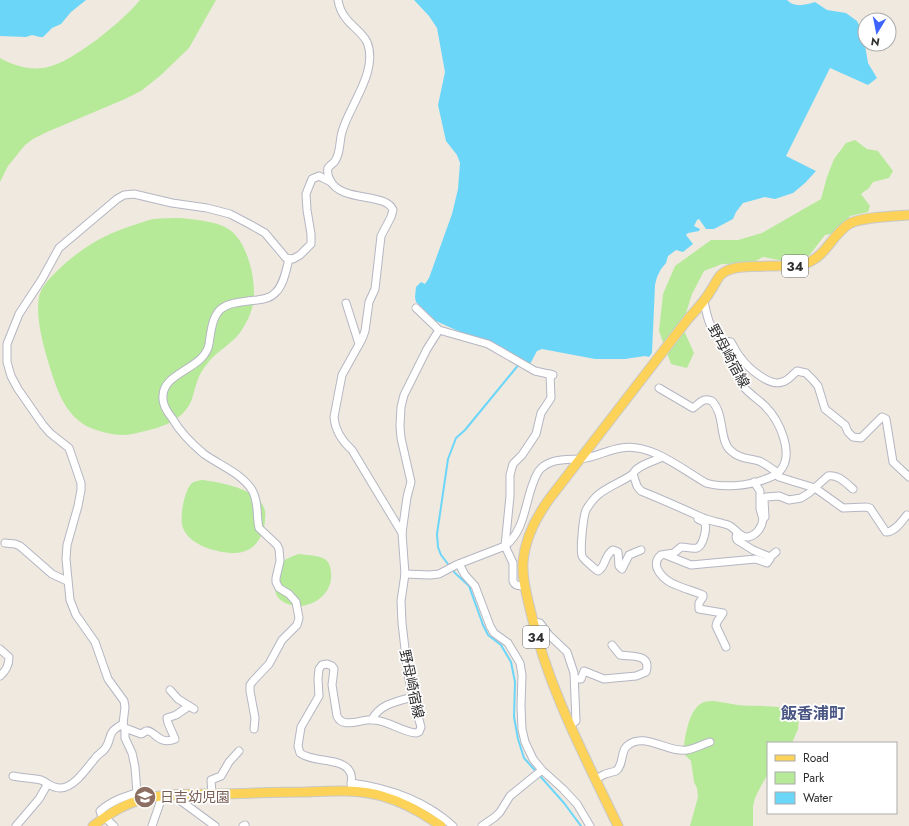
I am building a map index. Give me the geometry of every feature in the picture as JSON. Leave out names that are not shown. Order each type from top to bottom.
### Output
[{"type":"main road","name":"野母崎宿線","points":[[618,826],[570,725],[551,681],[537,640],[525,586],[523,568],[524,553],[537,516],[688,319],[704,301],[722,273],[728,270],[759,266],[794,266],[807,263],[821,255],[849,224],[860,221],[909,215]]},
{"type":"main road","points":[[93,826],[104,817],[125,805],[142,799],[180,795],[351,787],[393,800],[424,814],[441,826]]},
{"type":"street","points":[[338,0],[345,18],[367,42],[370,54],[362,89],[342,132],[340,152],[328,168],[328,176],[334,186],[345,192],[390,204],[394,210],[381,236],[375,289],[370,302],[365,331],[342,375],[334,417],[335,428],[343,441],[352,450],[402,533]]},
{"type":"street","points":[[114,826],[101,814],[100,811],[105,806],[140,793],[132,753],[125,738],[124,701],[108,680],[95,642],[76,615],[70,600],[67,581],[67,545],[78,506],[81,483],[69,448],[50,433],[18,390],[11,376],[7,362],[7,344],[18,314],[42,279],[59,248],[117,199],[134,194],[230,214],[265,234],[284,256],[289,259],[293,259],[300,255],[311,244],[306,197],[307,190],[312,180],[319,176],[331,182]]},
{"type":"street","points":[[254,730],[255,718],[250,685],[269,664],[282,640],[297,625],[299,618],[296,602],[289,594],[279,588],[276,582],[280,561],[279,549],[277,545],[259,528],[257,520],[257,505],[253,492],[238,475],[204,454],[177,427],[168,413],[162,397],[168,383],[200,361],[207,351],[213,320],[220,310],[229,304],[267,298],[275,293],[282,284],[289,259]]},
{"type":"street","name":"野母崎宿線","points":[[704,301],[710,325],[715,333],[724,341],[743,385],[748,392],[766,407],[778,423],[783,435],[786,452],[784,463],[777,474]]},
{"type":"street","points":[[346,303],[359,344]]},
{"type":"street","points":[[416,308],[439,330],[488,344],[535,371],[552,374],[551,398],[541,412],[536,434],[522,455],[513,464],[510,475],[510,496],[505,546],[513,563],[513,581],[518,586],[525,586]]},
{"type":"street","points":[[402,533],[407,497],[411,482],[401,438],[401,407],[409,383],[439,330]]},
{"type":"street","points":[[724,341],[731,342],[741,358],[751,369],[766,380],[774,383],[781,383],[797,372],[806,373],[818,386],[825,409],[845,425],[848,432],[853,437],[861,438],[877,420],[882,417],[886,418],[893,462],[909,477]]},
{"type":"street","points":[[0,351],[7,344]]},
{"type":"street","points":[[659,388],[694,408],[701,401],[706,399],[712,401],[720,412],[726,443],[731,451],[745,459],[760,461],[779,477],[815,488],[832,499],[840,508],[870,508],[886,532],[890,532],[898,526],[908,515]]},
{"type":"street","points":[[405,574],[439,574],[457,564],[505,546],[510,542],[518,530],[533,483],[542,468],[546,464],[557,460],[587,458],[612,450],[632,447],[645,449],[662,457],[710,484],[724,486],[754,482],[777,474]]},
{"type":"street","points":[[641,550],[629,555],[622,569],[619,568],[618,552],[613,550],[607,555],[602,568],[598,570],[582,557],[581,545],[586,511],[597,496],[607,488],[633,474],[638,468],[662,457]]},
{"type":"street","points":[[633,474],[637,486],[641,491],[677,508],[727,525],[733,528],[739,535],[748,537],[754,534],[761,526],[763,519],[765,518],[765,497],[779,496],[794,500],[805,495],[828,476],[832,475],[853,489]]},
{"type":"street","points":[[754,482],[760,491],[760,509],[763,519]]},
{"type":"street","points":[[677,508],[680,511],[704,522],[704,535],[702,542],[698,547],[681,547],[676,552],[660,555],[656,564],[657,570],[670,582],[703,595],[704,597],[698,604],[699,610],[724,613],[717,622],[716,626],[726,647]]},
{"type":"street","name":"野母崎宿線","points":[[351,787],[350,771],[344,765],[306,756],[299,751],[298,746],[301,727],[319,696],[318,673],[320,667],[327,664],[334,668],[332,690],[338,720],[345,723],[372,720],[409,732],[419,732],[421,727],[413,697],[404,647],[401,601],[405,574],[402,533]]},
{"type":"street","points":[[666,555],[691,565],[756,559],[767,563],[773,554],[762,555],[743,545],[736,539],[737,533]]},
{"type":"street","points":[[6,543],[20,546],[52,574],[67,581]]},
{"type":"street","points":[[457,564],[475,586],[490,626],[494,632],[508,642],[520,663],[522,675],[522,729],[525,742],[533,759],[542,770],[577,804],[590,826]]},
{"type":"street","points":[[533,622],[540,623],[549,635],[567,652],[575,679],[576,721],[570,725]]},
{"type":"street","points":[[575,679],[580,679],[584,671],[604,679],[636,676],[646,672],[646,662],[642,658],[620,655],[612,645]]},
{"type":"street","points":[[0,649],[9,657],[8,666],[4,673],[0,676]]},
{"type":"street","points":[[13,776],[39,780],[43,781],[47,785],[62,788],[73,782],[84,772],[96,756],[104,749],[110,733],[115,728],[124,726],[141,734],[146,731],[150,732],[163,741],[175,740],[167,718],[192,707],[178,699],[170,690]]},
{"type":"street","points":[[372,720],[374,715],[387,705],[413,697]]},
{"type":"street","points":[[596,779],[619,769],[623,750],[631,743],[639,740],[680,750],[687,750],[710,742]]},
{"type":"street","points":[[212,794],[211,780],[221,776],[229,762],[238,751]]},
{"type":"street","points":[[482,826],[500,812],[510,796],[542,770]]},
{"type":"street","points":[[16,826],[39,799],[47,785]]},
{"type":"street","points":[[351,787],[370,786],[394,791],[422,803],[438,813],[453,826]]},
{"type":"street","points":[[180,795],[181,801],[215,826]]},
{"type":"street","points":[[152,826],[162,797]]},
{"type":"green space","points":[[140,0],[216,0],[189,48],[161,75],[141,91],[125,99],[33,139],[25,145],[8,166],[0,182],[0,58],[29,68],[48,67],[59,63],[84,49],[110,29]]},
{"type":"green space","points":[[855,140],[867,149],[878,151],[893,171],[889,178],[873,182],[869,188],[861,194],[870,206],[868,212],[850,216],[840,229],[834,233],[825,235],[808,257],[789,262],[763,257],[752,263],[722,264],[704,271],[692,294],[682,326],[694,353],[687,368],[671,364],[659,331],[663,294],[675,266],[711,240],[738,240],[762,233],[821,199],[834,159],[846,143]]},
{"type":"green space","points":[[161,218],[181,218],[207,221],[225,227],[236,236],[242,244],[250,264],[254,285],[250,316],[240,333],[211,359],[204,368],[198,379],[190,404],[184,413],[179,417],[161,427],[128,435],[111,434],[91,428],[83,424],[71,413],[66,406],[55,382],[44,346],[38,316],[40,293],[48,280],[64,264],[82,250],[102,238],[149,220]]},
{"type":"green space","points":[[202,480],[226,484],[243,490],[257,498],[264,507],[265,525],[261,537],[258,542],[248,550],[228,553],[213,550],[192,540],[183,528],[182,512],[186,493],[191,484]]},
{"type":"green space","points":[[299,554],[323,558],[327,561],[331,569],[331,582],[322,597],[315,602],[299,606],[290,605],[282,601],[275,592],[275,588],[280,564],[286,559]]},
{"type":"green space","points":[[714,701],[738,705],[778,707],[793,711],[799,715],[798,729],[792,742],[767,742],[767,776],[755,798],[753,806],[753,826],[690,826],[698,797],[691,761],[683,753],[688,724],[694,710],[705,702]]},
{"type":"water","points":[[0,0],[86,0],[71,12],[61,24],[52,28],[43,37],[32,35],[26,37],[0,36]]},
{"type":"water","points":[[414,0],[787,0],[796,5],[815,2],[827,10],[846,13],[857,21],[857,52],[866,52],[868,63],[877,78],[868,85],[830,68],[786,156],[816,171],[793,193],[775,199],[765,197],[743,203],[733,219],[714,229],[706,229],[699,219],[697,220],[694,226],[700,229],[699,231],[688,233],[686,235],[693,244],[683,252],[676,250],[668,256],[666,263],[657,277],[655,285],[652,353],[649,357],[595,359],[542,349],[537,351],[529,366],[502,347],[458,331],[436,321],[416,302],[416,287],[421,282],[425,284],[429,278],[452,214],[458,189],[460,163],[457,155],[446,141],[438,105],[445,72],[437,28],[429,16]]},
{"type":"waterway","points":[[520,363],[465,430],[456,438],[448,459],[437,534],[438,547],[441,555],[455,573],[469,586],[488,635],[501,645],[511,662],[515,682],[514,717],[518,739],[524,758],[564,803],[581,826]]},
{"type":"place","name":"日吉幼児園","points":[[145,797]]},
{"type":"district","name":"飯香浦町","points":[[813,713]]}]
